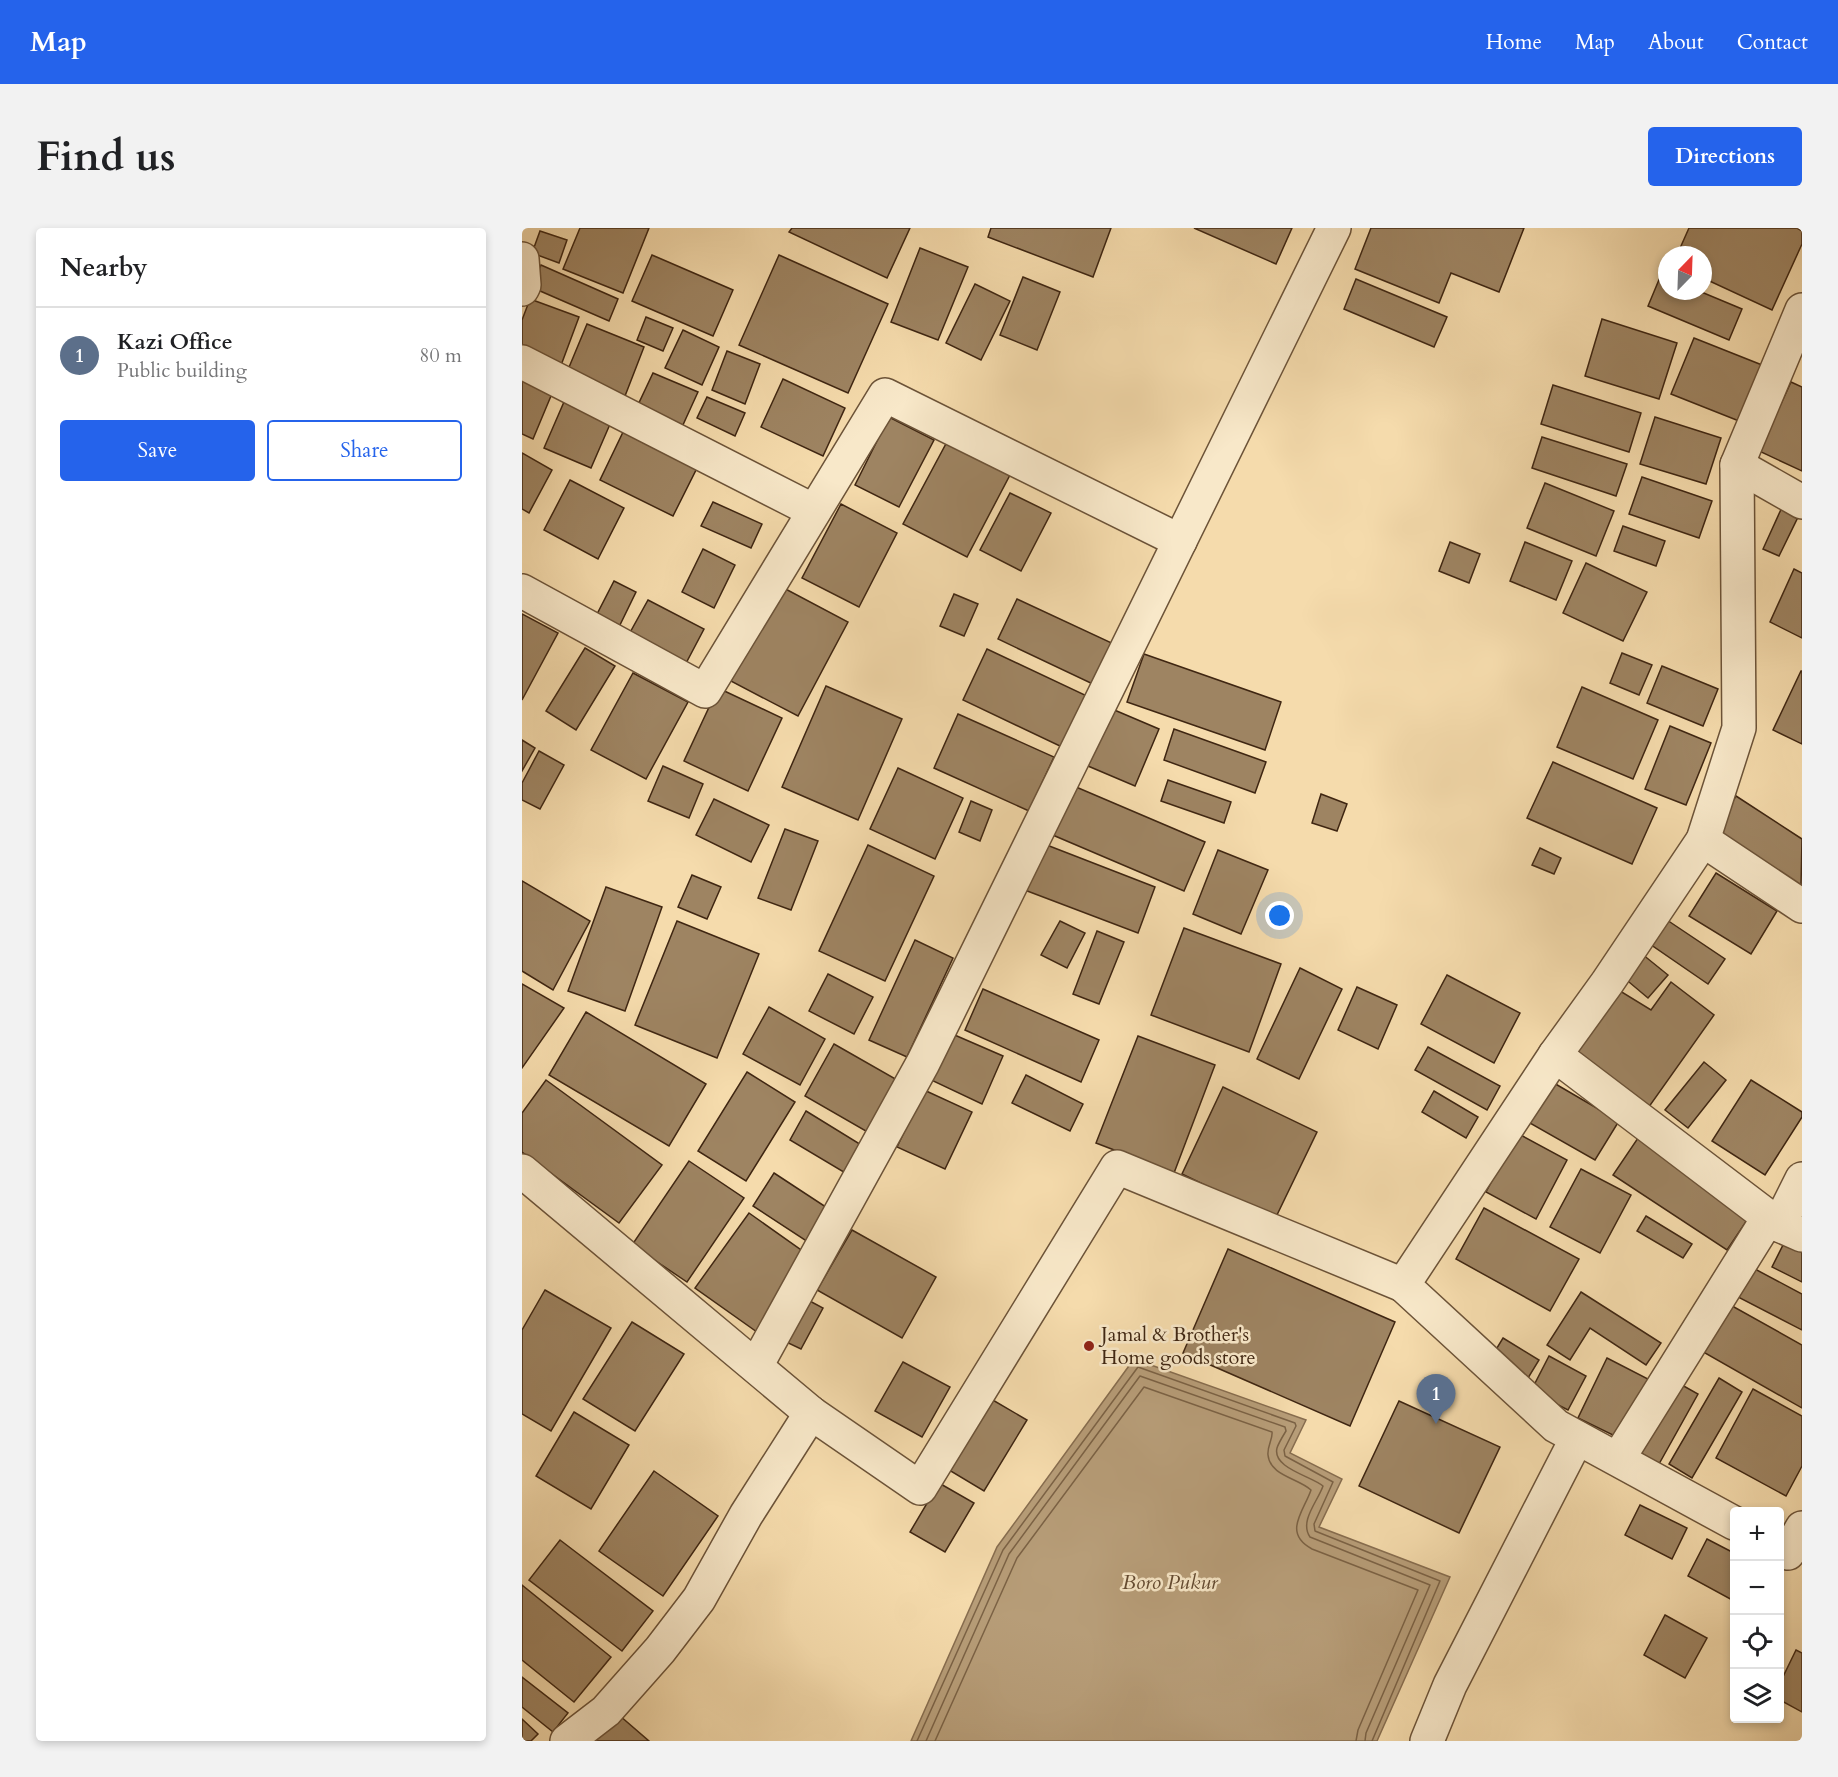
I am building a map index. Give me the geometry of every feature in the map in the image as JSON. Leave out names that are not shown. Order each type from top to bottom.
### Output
[{"type":"street","points":[[756,1366],[923,1063],[1334,228]]},
{"type":"street","points":[[522,260],[524,285],[522,289]]},
{"type":"street","points":[[1403,1285],[1555,1055],[1607,983],[1702,840],[1740,728],[1737,465],[1802,310]]},
{"type":"street","points":[[522,362],[814,511]]},
{"type":"street","points":[[522,591],[705,691],[885,395],[1180,542]]},
{"type":"street","points":[[1737,465],[1802,502]]},
{"type":"street","points":[[1702,840],[1802,906]]},
{"type":"street","points":[[1555,1055],[1783,1226]]},
{"type":"street","points":[[522,1171],[811,1413],[920,1488],[1117,1167],[1403,1285],[1556,1426],[1730,1521]]},
{"type":"street","points":[[1618,1459],[1783,1226],[1802,1179]]},
{"type":"street","points":[[567,1741],[606,1711],[660,1650],[699,1599],[746,1515],[811,1413]]},
{"type":"street","points":[[1427,1741],[1450,1685],[1577,1438]]},
{"type":"water","name":"Boro Pukur","points":[[1134,1359],[1306,1420],[1290,1453],[1342,1479],[1319,1527],[1450,1577],[1377,1741],[911,1741],[997,1547]]},
{"type":"building","points":[[580,228],[649,228],[623,293],[563,269]]},
{"type":"building","points":[[792,228],[910,228],[887,278],[789,232]]},
{"type":"building","points":[[991,228],[1111,228],[1093,277],[988,237]]},
{"type":"building","points":[[1194,228],[1292,228],[1276,264]]},
{"type":"building","points":[[1371,228],[1524,228],[1499,292],[1451,273],[1439,303],[1355,269]]},
{"type":"building","points":[[1689,228],[1797,228],[1802,231],[1802,244],[1772,310],[1712,282],[1712,246],[1681,246]]},
{"type":"building","points":[[540,231],[567,240],[559,263],[532,253]]},
{"type":"building","points":[[920,248],[968,267],[938,340],[891,322]]},
{"type":"building","points":[[652,255],[733,290],[713,336],[632,301]]},
{"type":"building","points":[[779,255],[888,304],[848,393],[739,345]]},
{"type":"building","points":[[541,265],[618,299],[609,321],[531,287]]},
{"type":"building","points":[[1023,277],[1060,292],[1037,350],[1000,335]]},
{"type":"building","points":[[1356,279],[1447,317],[1434,347],[1344,309]]},
{"type":"building","points":[[1658,282],[1658,300],[1712,300],[1712,296],[1742,309],[1729,340],[1648,306]]},
{"type":"building","points":[[975,284],[1010,301],[981,360],[946,343]]},
{"type":"building","points":[[530,299],[579,317],[560,368],[522,353],[522,320]]},
{"type":"building","points":[[646,317],[673,328],[663,351],[637,340]]},
{"type":"building","points":[[1602,319],[1677,343],[1659,399],[1585,376]]},
{"type":"building","points":[[587,324],[644,347],[625,396],[567,372]]},
{"type":"building","points":[[683,330],[719,347],[702,385],[665,368]]},
{"type":"building","points":[[1694,338],[1762,365],[1739,421],[1671,394]]},
{"type":"building","points":[[727,351],[760,364],[745,404],[712,390]]},
{"type":"building","points":[[522,370],[556,384],[533,439],[522,434]]},
{"type":"building","points":[[653,373],[698,392],[682,427],[637,407]]},
{"type":"building","points":[[783,379],[845,408],[823,456],[761,427]]},
{"type":"building","points":[[1791,382],[1802,387],[1802,471],[1759,451]]},
{"type":"building","points":[[1553,385],[1641,413],[1629,452],[1541,424]]},
{"type":"building","points":[[567,395],[614,415],[591,468],[544,448]]},
{"type":"building","points":[[707,397],[745,413],[735,436],[697,418]]},
{"type":"building","points":[[889,417],[934,440],[899,507],[855,485]]},
{"type":"building","points":[[1655,417],[1721,438],[1706,484],[1640,464]]},
{"type":"building","points":[[625,428],[699,464],[673,516],[600,480]]},
{"type":"building","points":[[1542,437],[1627,464],[1616,496],[1532,468]]},
{"type":"building","points":[[948,440],[1011,473],[967,557],[903,524]]},
{"type":"building","points":[[522,453],[552,470],[529,513],[522,509]]},
{"type":"building","points":[[1642,477],[1712,501],[1699,538],[1629,514]]},
{"type":"building","points":[[570,480],[624,508],[598,559],[544,530]]},
{"type":"building","points":[[1545,483],[1614,511],[1596,556],[1527,528]]},
{"type":"building","points":[[1010,493],[1051,513],[1021,571],[980,550]]},
{"type":"building","points":[[713,502],[762,524],[751,548],[701,526]]},
{"type":"building","points":[[841,504],[897,533],[859,607],[802,578]]},
{"type":"building","points":[[1783,505],[1800,513],[1779,556],[1763,549]]},
{"type":"building","points":[[1623,526],[1665,541],[1656,566],[1614,551]]},
{"type":"building","points":[[1450,542],[1480,554],[1469,583],[1439,571]]},
{"type":"building","points":[[1525,542],[1572,561],[1556,600],[1510,581]]},
{"type":"building","points":[[703,549],[735,565],[714,608],[682,592]]},
{"type":"building","points":[[1586,563],[1647,592],[1623,641],[1563,613]]},
{"type":"building","points":[[1794,569],[1802,573],[1802,638],[1770,622]]},
{"type":"building","points":[[614,581],[636,592],[617,631],[594,620]]},
{"type":"building","points":[[778,585],[848,622],[798,716],[727,679]]},
{"type":"building","points":[[954,594],[978,604],[964,636],[940,626]]},
{"type":"building","points":[[1017,599],[1116,645],[1097,686],[998,639]]},
{"type":"building","points":[[648,600],[704,629],[684,667],[627,638]]},
{"type":"building","points":[[522,614],[558,633],[522,700]]},
{"type":"building","points":[[585,648],[615,666],[576,730],[546,711]]},
{"type":"building","points":[[987,649],[1087,696],[1062,747],[963,700]]},
{"type":"building","points":[[1622,653],[1652,665],[1639,695],[1610,683]]},
{"type":"building","points":[[1144,654],[1281,702],[1265,750],[1127,702]]},
{"type":"building","points":[[1662,666],[1718,689],[1703,726],[1647,703]]},
{"type":"building","points":[[1802,671],[1802,744],[1773,730]]},
{"type":"building","points":[[633,673],[688,702],[646,779],[591,750]]},
{"type":"building","points":[[826,686],[902,719],[858,820],[782,787]]},
{"type":"building","points":[[1582,687],[1658,720],[1633,779],[1557,747]]},
{"type":"building","points":[[718,688],[782,718],[748,791],[684,761]]},
{"type":"building","points":[[1112,709],[1159,729],[1135,786],[1088,766]]},
{"type":"building","points":[[958,714],[1054,757],[1029,811],[934,768]]},
{"type":"building","points":[[1670,726],[1711,743],[1686,805],[1645,789]]},
{"type":"building","points":[[1174,729],[1266,762],[1255,793],[1164,760]]},
{"type":"building","points":[[522,740],[535,748],[522,771]]},
{"type":"building","points":[[539,751],[564,765],[540,809],[522,800],[522,783]]},
{"type":"building","points":[[1553,762],[1657,808],[1632,864],[1527,818]]},
{"type":"building","points":[[663,766],[703,784],[689,818],[648,801]]},
{"type":"building","points":[[898,768],[963,798],[935,859],[870,829]]},
{"type":"building","points":[[1168,780],[1231,802],[1224,823],[1161,801]]},
{"type":"building","points":[[1069,784],[1205,842],[1184,891],[1048,833]]},
{"type":"building","points":[[1321,794],[1347,804],[1337,831],[1312,823]]},
{"type":"building","points":[[1736,796],[1802,839],[1801,886],[1714,830]]},
{"type":"building","points":[[714,799],[769,825],[751,862],[696,835]]},
{"type":"building","points":[[971,801],[992,810],[980,841],[959,832]]},
{"type":"building","points":[[785,829],[818,841],[791,910],[758,898]]},
{"type":"building","points":[[1039,842],[1155,887],[1138,933],[1022,889]]},
{"type":"building","points":[[868,845],[934,876],[885,981],[819,951]]},
{"type":"building","points":[[1540,848],[1561,858],[1554,874],[1532,865]]},
{"type":"building","points":[[1218,850],[1268,870],[1241,934],[1193,914]]},
{"type":"building","points":[[1716,873],[1777,911],[1751,954],[1689,916]]},
{"type":"building","points":[[692,875],[721,887],[707,919],[678,907]]},
{"type":"building","points":[[522,881],[590,921],[553,990],[522,971]]},
{"type":"building","points":[[606,887],[662,907],[625,1011],[568,991]]},
{"type":"building","points":[[1664,918],[1725,959],[1708,984],[1647,942]]},
{"type":"building","points":[[677,921],[759,954],[717,1058],[635,1025]]},
{"type":"building","points":[[1060,921],[1085,933],[1067,968],[1041,955]]},
{"type":"building","points":[[1184,928],[1281,964],[1249,1052],[1151,1015]]},
{"type":"building","points":[[1097,931],[1124,942],[1099,1004],[1073,994]]},
{"type":"building","points":[[915,940],[953,958],[907,1057],[869,1040]]},
{"type":"building","points":[[1642,954],[1668,975],[1648,998],[1623,977]]},
{"type":"building","points":[[1300,968],[1342,989],[1299,1079],[1257,1059]]},
{"type":"building","points":[[828,974],[873,997],[854,1034],[809,1011]]},
{"type":"building","points":[[1447,975],[1520,1013],[1494,1063],[1421,1024]]},
{"type":"building","points":[[1671,982],[1714,1015],[1646,1111],[1564,1054],[1612,986],[1651,1010]]},
{"type":"building","points":[[522,984],[564,1008],[522,1068]]},
{"type":"building","points":[[1357,987],[1397,1005],[1378,1049],[1338,1030]]},
{"type":"building","points":[[983,989],[1099,1040],[1081,1082],[965,1030]]},
{"type":"building","points":[[769,1007],[825,1039],[800,1085],[743,1054]]},
{"type":"building","points":[[586,1012],[706,1084],[669,1146],[549,1075]]},
{"type":"building","points":[[950,1033],[1003,1056],[982,1104],[929,1079]]},
{"type":"building","points":[[1138,1036],[1215,1065],[1174,1173],[1096,1143]]},
{"type":"building","points":[[834,1044],[899,1081],[871,1134],[805,1096]]},
{"type":"building","points":[[1428,1047],[1500,1086],[1487,1110],[1415,1070]]},
{"type":"building","points":[[1704,1062],[1726,1080],[1688,1128],[1665,1110]]},
{"type":"building","points":[[747,1072],[795,1102],[746,1181],[698,1151]]},
{"type":"building","points":[[1026,1075],[1083,1104],[1070,1131],[1012,1103]]},
{"type":"building","points":[[1547,1079],[1619,1121],[1595,1160],[1523,1119]]},
{"type":"building","points":[[546,1080],[662,1165],[619,1223],[522,1152],[522,1113]]},
{"type":"building","points":[[1751,1080],[1802,1112],[1802,1117],[1765,1175],[1712,1141]]},
{"type":"building","points":[[1223,1087],[1317,1132],[1275,1219],[1182,1174]]},
{"type":"building","points":[[924,1090],[972,1112],[945,1169],[897,1147]]},
{"type":"building","points":[[1434,1091],[1478,1117],[1466,1138],[1422,1112]]},
{"type":"building","points":[[806,1111],[863,1146],[847,1174],[790,1140]]},
{"type":"building","points":[[1517,1133],[1567,1160],[1536,1219],[1486,1192]]},
{"type":"building","points":[[1638,1138],[1752,1213],[1727,1250],[1613,1175]]},
{"type":"building","points":[[689,1161],[744,1198],[687,1282],[632,1245]]},
{"type":"building","points":[[1581,1169],[1631,1195],[1600,1253],[1550,1227]]},
{"type":"building","points":[[774,1173],[832,1211],[811,1244],[753,1206]]},
{"type":"building","points":[[1484,1208],[1579,1259],[1550,1311],[1456,1259]]},
{"type":"building","points":[[749,1213],[811,1257],[757,1332],[695,1288]]},
{"type":"building","points":[[1646,1216],[1692,1244],[1683,1258],[1637,1231]]},
{"type":"building","points":[[852,1230],[936,1277],[902,1338],[817,1290]]},
{"type":"building","points":[[1787,1237],[1802,1245],[1802,1282],[1772,1267]]},
{"type":"building","points":[[1228,1249],[1395,1322],[1350,1426],[1183,1353]]},
{"type":"building","points":[[1753,1268],[1802,1294],[1802,1330],[1738,1297]]},
{"type":"building","points":[[545,1290],[611,1328],[551,1431],[522,1414],[522,1330]]},
{"type":"building","points":[[1581,1292],[1661,1343],[1646,1365],[1590,1328],[1570,1360],[1547,1345]]},
{"type":"building","points":[[806,1299],[823,1308],[801,1349],[784,1341]]},
{"type":"building","points":[[1725,1302],[1802,1345],[1802,1408],[1698,1349]]},
{"type":"building","points":[[632,1322],[684,1354],[635,1431],[583,1399]]},
{"type":"building","points":[[1503,1338],[1539,1360],[1525,1383],[1489,1361]]},
{"type":"building","points":[[1549,1356],[1586,1376],[1568,1410],[1531,1391]]},
{"type":"building","points":[[1607,1358],[1648,1379],[1619,1438],[1578,1418]]},
{"type":"building","points":[[903,1362],[950,1387],[922,1437],[875,1411]]},
{"type":"building","points":[[1719,1378],[1742,1392],[1692,1478],[1669,1464]]},
{"type":"building","points":[[1673,1380],[1698,1394],[1659,1464],[1634,1449]]},
{"type":"building","points":[[1753,1389],[1802,1416],[1802,1466],[1786,1496],[1716,1458]]},
{"type":"building","points":[[991,1399],[1027,1420],[984,1491],[949,1470]]},
{"type":"building","points":[[1399,1401],[1500,1447],[1459,1533],[1359,1486]]},
{"type":"building","points":[[574,1412],[629,1445],[591,1509],[536,1476]]},
{"type":"building","points":[[654,1471],[718,1516],[663,1596],[599,1551]]},
{"type":"building","points":[[939,1483],[974,1503],[945,1552],[910,1532]]},
{"type":"building","points":[[1640,1505],[1687,1528],[1672,1559],[1625,1535]]},
{"type":"building","points":[[1707,1539],[1730,1551],[1730,1599],[1688,1576]]},
{"type":"building","points":[[560,1540],[653,1611],[622,1651],[529,1580]]},
{"type":"building","points":[[522,1585],[611,1657],[574,1702],[522,1660]]},
{"type":"building","points":[[1665,1615],[1707,1638],[1685,1678],[1644,1655]]},
{"type":"building","points":[[1796,1650],[1802,1653],[1802,1712],[1784,1702],[1784,1675]]},
{"type":"building","points":[[522,1677],[568,1713],[553,1732],[522,1707]]},
{"type":"building","points":[[612,1709],[649,1741],[584,1741]]},
{"type":"building","points":[[522,1719],[538,1734],[531,1741],[522,1741]]},
{"type":"place","name":"Jamal & Brother's Home goods store","points":[[1089,1346]]},
{"type":"place","name":"Kazi Office","points":[[1436,1424]]}]
